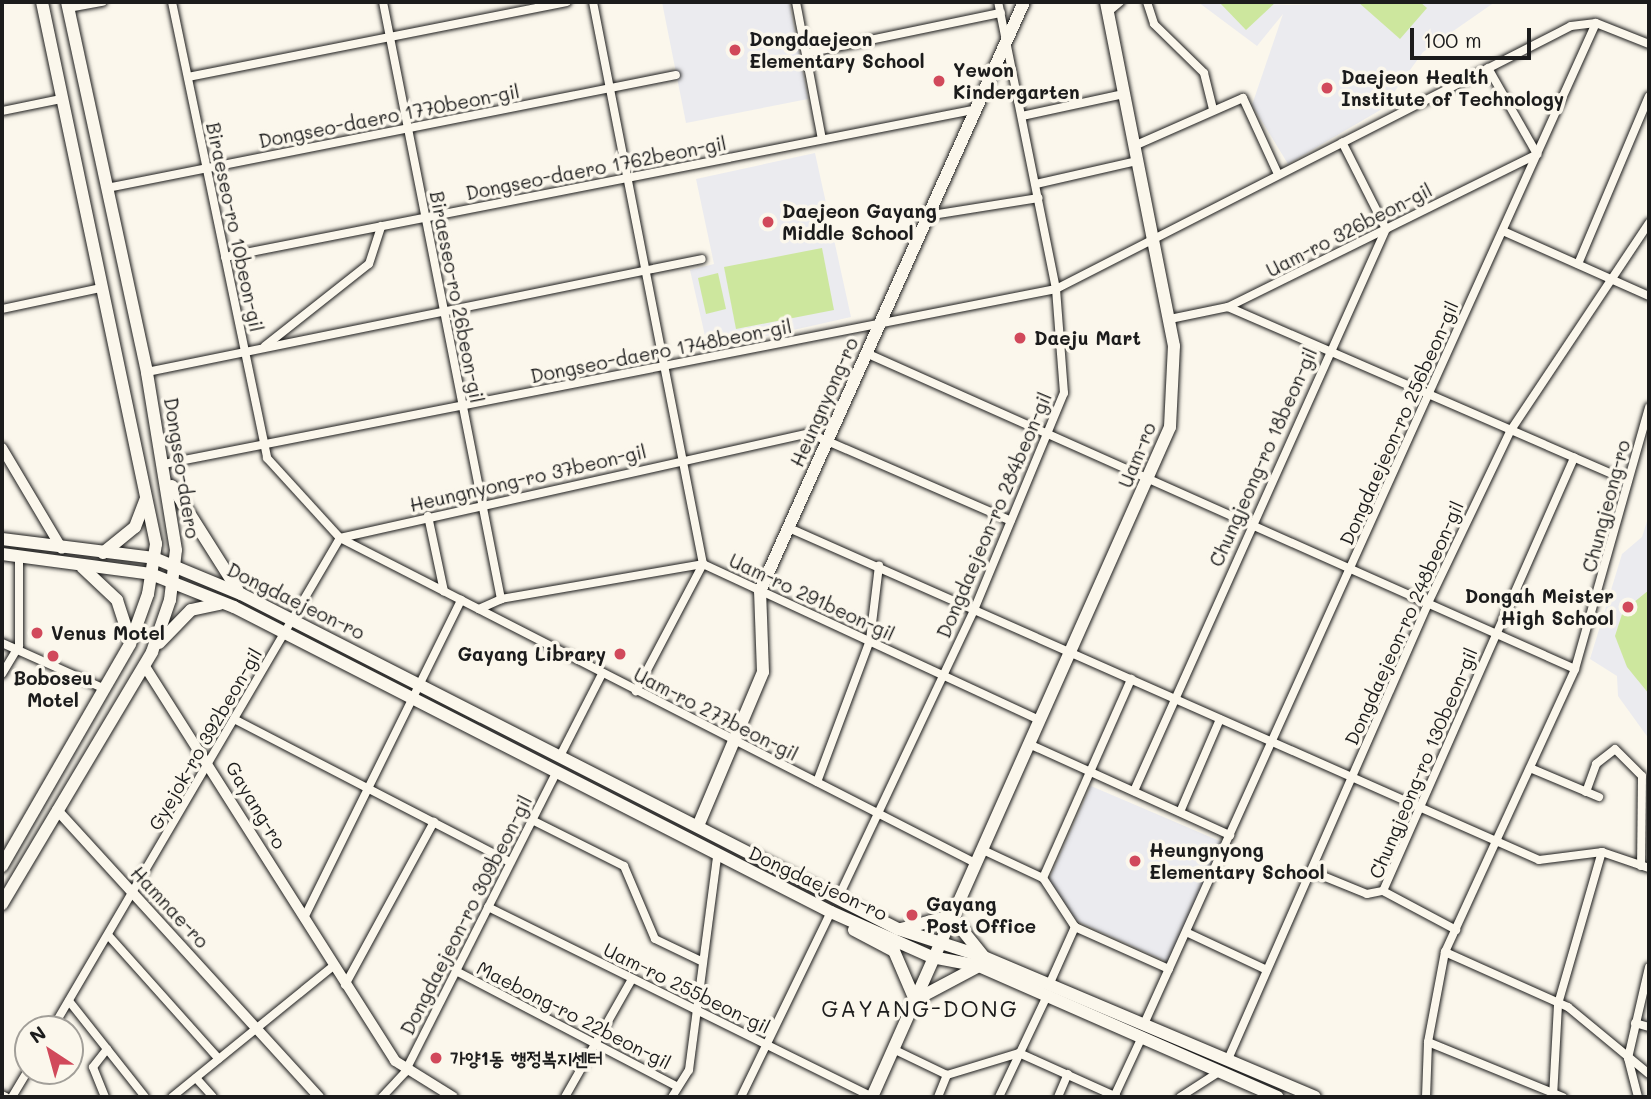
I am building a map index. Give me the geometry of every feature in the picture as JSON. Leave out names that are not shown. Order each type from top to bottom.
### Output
[{"type":"main road","name":"Dongseo-daero","points":[[2,866],[130,644],[154,558],[147,488],[101,288],[41,2]]},
{"type":"main road","name":"Heungnyong-ro","points":[[698,826],[763,672],[760,591],[973,110],[1024,2]]},
{"type":"main road","name":"Dongseo-daero","points":[[2,904],[152,652],[173,582],[174,566],[165,468],[147,372],[67,5]]},
{"type":"main road","name":"Uam-ro","points":[[872,1097],[935,951],[1149,478],[1176,400],[1170,319],[1107,7]]},
{"type":"main road","points":[[165,468],[241,594]]},
{"type":"main road","points":[[101,553],[135,527],[147,488]]},
{"type":"main road","name":"Dongdaejeon-ro","points":[[2,539],[62,549],[154,558],[241,594],[838,898],[935,951]]},
{"type":"main road","name":"Dongdaejeon-ro","points":[[2,554],[151,574],[234,607],[717,856],[837,914],[935,951],[982,962],[1143,1031],[1219,1072],[1278,1097]]},
{"type":"main road","points":[[74,564],[117,600],[130,644]]},
{"type":"main road","points":[[152,652],[199,605],[234,607]]},
{"type":"main road","points":[[837,914],[848,927],[894,951],[915,1000],[982,962],[951,916],[898,929]]},
{"type":"main road","name":"Dongdaejeon-ro","points":[[1143,1031],[1229,1057],[1315,1097]]},
{"type":"street","points":[[67,5],[102,2]]},
{"type":"street","name":"Biraeseo-ro 10beon-gil","points":[[172,2],[267,458]]},
{"type":"street","name":"Biraeseo-ro 26beon-gil","points":[[383,2],[501,599]]},
{"type":"street","points":[[188,77],[567,2]]},
{"type":"street","points":[[593,2],[703,564],[636,691]]},
{"type":"street","points":[[796,2],[822,139]]},
{"type":"street","name":"Dongdaejeon-ro 284beon-gil","points":[[838,898],[974,610],[1049,435],[1064,393],[1056,289],[998,2]]},
{"type":"street","name":"Uam-ro","points":[[1107,7],[1120,2]]},
{"type":"street","points":[[1147,2],[1154,24],[1204,73],[1213,108]]},
{"type":"street","points":[[807,53],[1000,13]]},
{"type":"street","points":[[1154,237],[1570,26],[1597,23],[1649,44]]},
{"type":"street","name":"Dongdaejeon-ro 256beon-gil","points":[[1115,1097],[1169,969],[1597,23]]},
{"type":"street","points":[[1488,68],[1537,154]]},
{"type":"street","name":"Dongseo-daero 1770beon-gil","points":[[107,188],[676,75]]},
{"type":"street","points":[[1022,116],[1124,94]]},
{"type":"street","points":[[1578,264],[1649,96]]},
{"type":"street","points":[[1134,146],[1213,108],[1243,98],[1278,174]]},
{"type":"street","points":[[2,111],[61,99]]},
{"type":"street","name":"Dongseo-daero 1762beon-gil","points":[[225,257],[973,110]]},
{"type":"street","points":[[1342,142],[1386,229]]},
{"type":"street","name":"Uam-ro 326beon-gil","points":[[1170,319],[1228,307],[1537,154]]},
{"type":"street","points":[[1036,184],[1137,161]]},
{"type":"street","points":[[926,216],[1039,198]]},
{"type":"street","name":"Dongdaejeon-ro 248beon-gil","points":[[1229,1057],[1312,872],[1427,603],[1511,430],[1649,223]]},
{"type":"street","points":[[261,348],[369,264],[381,226]]},
{"type":"street","name":"Chungjeong-ro 18beon-gil","points":[[1134,791],[1250,523],[1386,229]]},
{"type":"street","points":[[1503,231],[1649,296]]},
{"type":"street","name":"Dongseo-daero 1748beon-gil","points":[[165,468],[264,444],[1056,289],[1154,237]]},
{"type":"street","points":[[147,372],[702,259]]},
{"type":"street","points":[[2,309],[101,288]]},
{"type":"street","points":[[1228,307],[1628,481]]},
{"type":"street","points":[[866,353],[1575,669]]},
{"type":"street","name":"Chungjeong-ro","points":[[1426,1097],[1427,1042],[1445,952],[1575,669],[1649,407]]},
{"type":"street","name":"Heungnyong-ro 37beon-gil","points":[[340,538],[482,503],[810,433],[1010,522]]},
{"type":"street","points":[[2,448],[62,549]]},
{"type":"street","name":"Chungjeong-ro 130beon-gil","points":[[1456,930],[1383,891],[1574,457]]},
{"type":"street","name":"Uam-ro 277beon-gil","points":[[267,458],[340,538],[975,863]]},
{"type":"street","points":[[428,516],[444,591]]},
{"type":"street","points":[[789,528],[1539,860],[1602,852],[1645,867],[1642,776],[1615,749],[1596,764],[1586,792]]},
{"type":"street","points":[[287,632],[340,538]]},
{"type":"street","points":[[2,674],[19,646],[19,556]]},
{"type":"street","name":"Uam-ro 291beon-gil","points":[[479,609],[501,599],[703,564],[1039,720]]},
{"type":"street","points":[[817,782],[870,640],[878,566]]},
{"type":"street","points":[[304,918],[365,788],[413,699],[461,600]]},
{"type":"street","name":"Gyejok-ro 392beon-gil","points":[[60,1015],[287,632]]},
{"type":"street","points":[[2,643],[19,646],[105,689]]},
{"type":"street","name":"Gayang-ro","points":[[144,665],[211,762],[333,966],[405,1072],[453,1097]]},
{"type":"street","points":[[560,756],[602,674]]},
{"type":"street","points":[[1043,878],[1131,679]]},
{"type":"street","points":[[234,719],[510,862]]},
{"type":"street","points":[[1180,812],[1220,719]]},
{"type":"street","points":[[1029,744],[1230,835]]},
{"type":"street","points":[[1530,768],[1599,797]]},
{"type":"street","name":"Dongdaejeon-ro 309beon-gil","points":[[382,1097],[405,1072],[556,773]]},
{"type":"street","name":"Hamnae-ro","points":[[57,810],[319,1097]]},
{"type":"street","points":[[531,820],[624,866],[655,939],[703,962]]},
{"type":"street","points":[[345,985],[434,822]]},
{"type":"street","points":[[981,849],[1043,878],[1075,927],[1169,969]]},
{"type":"street","points":[[1553,1095],[1558,1004],[1602,852]]},
{"type":"street","points":[[672,1097],[689,1070],[699,1011],[717,856]]},
{"type":"street","points":[[1312,872],[1367,894],[1383,891]]},
{"type":"street","name":"Uam-ro 255beon-gil","points":[[488,907],[872,1097]]},
{"type":"street","points":[[741,1097],[764,1043],[837,914]]},
{"type":"street","points":[[999,1097],[1075,927]]},
{"type":"street","points":[[1186,932],[1267,970]]},
{"type":"street","points":[[108,935],[219,1059]]},
{"type":"street","points":[[1445,952],[1558,1004],[1649,1074]]},
{"type":"street","points":[[172,1097],[333,966]]},
{"type":"street","points":[[1639,1097],[1628,1058],[1649,967]]},
{"type":"street","name":"Maebong-ro 22beon-gil","points":[[456,971],[678,1087]]},
{"type":"street","points":[[565,1097],[632,979]]},
{"type":"street","points":[[69,1001],[145,1097]]},
{"type":"street","points":[[1635,1023],[1649,1027]]},
{"type":"street","points":[[1427,1042],[1563,1097]]},
{"type":"street","points":[[104,1097],[93,1067],[107,1049]]},
{"type":"street","points":[[893,1049],[947,1075],[1019,1053],[1115,1097]]},
{"type":"street","points":[[1180,1097],[1219,1072]]},
{"type":"street","points":[[1058,1097],[1068,1074]]},
{"type":"street","points":[[938,1097],[947,1075]]},
{"type":"street","points":[[196,1078],[213,1097]]},
{"type":"shaded area","name":"Dongdaejeon Elementary School","points":[[662,2],[789,2],[808,99],[686,123]]},
{"type":"shaded area","name":"Daejeon Health Institute of Technology","points":[[1198,2],[1288,5],[1495,2],[1423,52],[1382,109],[1288,164],[1252,105],[1283,14],[1257,46]]},
{"type":"shaded area","name":"Daejeon Gayang Middle School","points":[[815,153],[851,317],[708,349],[690,270],[714,264],[696,179]]},
{"type":"shaded area","name":"Dongah Meister High School","points":[[1649,515],[1649,739],[1618,696],[1617,676],[1590,659],[1622,554],[1642,537]]},
{"type":"shaded area","name":"Heungnyong Elementary School","points":[[1091,786],[1222,842],[1168,962],[1077,921],[1049,879]]},
{"type":"green space","points":[[1219,2],[1276,2],[1246,30]]},
{"type":"green space","points":[[1358,2],[1420,2],[1427,8],[1400,39]]},
{"type":"green space","points":[[822,248],[834,310],[736,329],[724,267]]},
{"type":"green space","points":[[718,273],[726,309],[706,314],[698,278]]},
{"type":"green space","points":[[1649,590],[1649,694],[1627,667],[1615,636],[1623,611]]},
{"type":"place","name":"Dongdaejeon Elementary School","points":[[735,50]]},
{"type":"place","name":"Yewon Kindergarten","points":[[939,81]]},
{"type":"place","name":"Daejeon Health Institute of Technology","points":[[1327,88]]},
{"type":"place","name":"Daejeon Gayang Middle School","points":[[768,222]]},
{"type":"place","name":"Daeju Mart","points":[[1020,338]]},
{"type":"place","name":"Dongah Meister High School","points":[[1628,607]]},
{"type":"place","name":"Venus Motel","points":[[37,633]]},
{"type":"place","name":"Gayang Library","points":[[620,654]]},
{"type":"place","name":"Boboseu Motel","points":[[53,656]]},
{"type":"place","name":"Heungnyong Elementary School","points":[[1135,861]]},
{"type":"place","name":"Gayang Post Office","points":[[912,915]]},
{"type":"place","name":"가양1동 행정복지센터","points":[[436,1058]]},
{"type":"district","name":"GAYANG-DONG","points":[[920,1008]]}]
